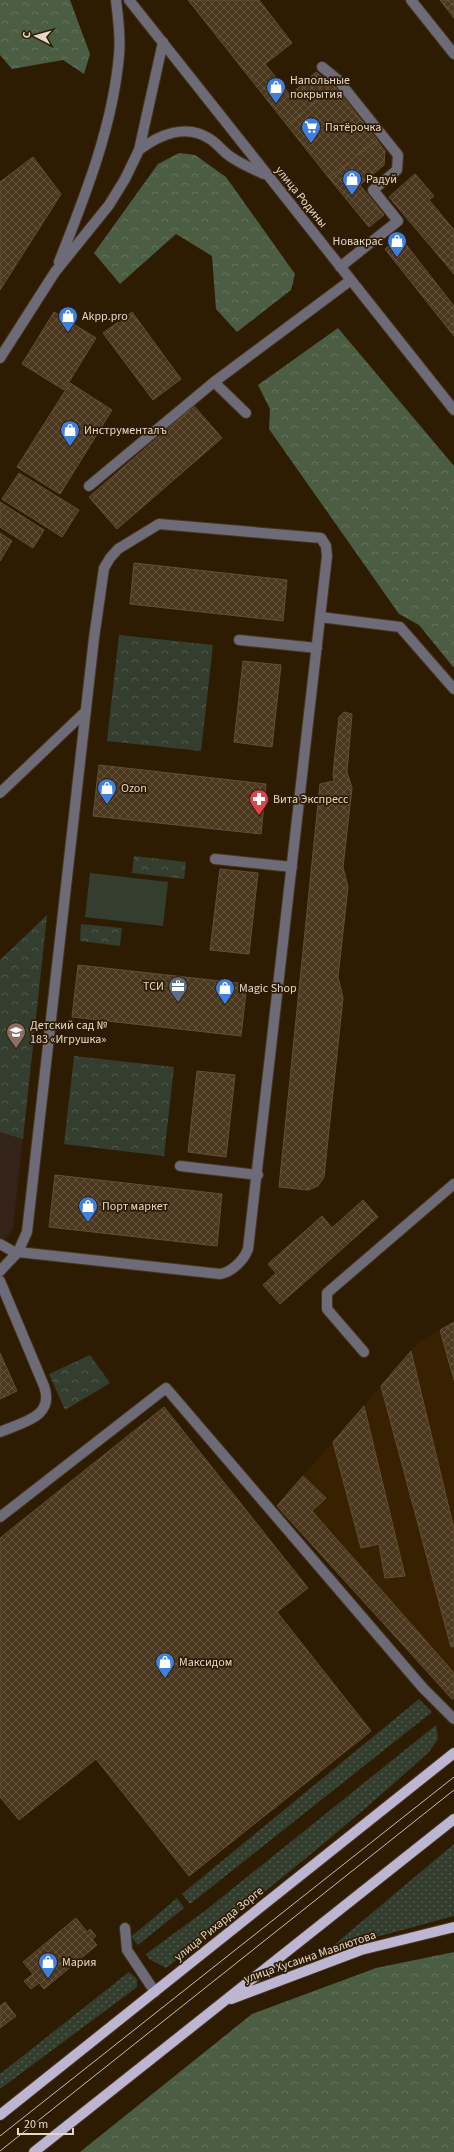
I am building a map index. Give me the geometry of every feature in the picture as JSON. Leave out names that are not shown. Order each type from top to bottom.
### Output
[{"type":"main road","name":"улица Рихарда Зорге","points":[[0,2115],[454,1754]]},
{"type":"main road","points":[[36,2152],[221,2002],[454,1819]]},
{"type":"main road","name":"улица Хусаина Мавлютова","points":[[221,2002],[361,1950],[454,1927]]},
{"type":"street","points":[[55,272],[94,168],[111,104],[120,54],[116,0]]},
{"type":"street","points":[[411,0],[454,54]]},
{"type":"street","name":"улица Родины","points":[[134,2],[163,42],[267,175],[454,410]]},
{"type":"street","points":[[0,358],[55,272],[108,205],[125,179],[139,150],[163,42]]},
{"type":"street","points":[[322,67],[338,80],[398,155],[397,170],[373,190],[398,221],[340,267]]},
{"type":"street","points":[[139,150],[151,142],[169,134],[181,131],[194,132],[209,138],[232,158],[267,175]]},
{"type":"street","points":[[89,486],[214,382],[351,280]]},
{"type":"street","points":[[214,382],[246,413]]},
{"type":"street","points":[[0,1244],[17,1252],[224,1273],[232,1270],[250,1246],[327,556],[326,546],[321,538],[158,524],[118,549],[110,558],[102,572],[28,1225],[25,1239],[17,1252],[0,1270]]},
{"type":"street","points":[[320,617],[395,626],[403,629],[454,690]]},
{"type":"street","points":[[239,640],[317,648]]},
{"type":"street","points":[[0,793],[86,711]]},
{"type":"street","points":[[215,858],[292,867]]},
{"type":"street","points":[[180,1166],[258,1175]]},
{"type":"street","points":[[364,1352],[327,1309],[327,1293],[454,1184]]},
{"type":"street","points":[[0,1281],[44,1386],[47,1397],[45,1407],[38,1416],[0,1432]]},
{"type":"street","points":[[0,1517],[166,1388],[423,1688],[454,1719]]},
{"type":"street","points":[[125,1928],[127,1950],[155,1992]]},
{"type":"shaded area","name":"Детский сад № 183 «Игрушка»","points":[[47,915],[13,1229],[0,1244],[0,960]]},
{"type":"shaded area","points":[[454,1322],[454,1698],[452,1699],[277,1506],[420,1341]]},
{"type":"green space","points":[[0,0],[70,0],[90,54],[84,74],[63,60],[12,69],[0,55]]},
{"type":"green space","points":[[179,153],[195,155],[226,177],[295,274],[291,290],[237,332],[216,309],[212,256],[176,234],[120,284],[94,253],[158,164]]},
{"type":"green space","points":[[338,328],[454,466],[454,668],[419,625],[399,614],[269,429],[270,409],[258,385]]},
{"type":"green space","points":[[119,635],[213,645],[201,751],[107,741]]},
{"type":"green space","points":[[134,856],[186,862],[184,879],[132,873]]},
{"type":"green space","points":[[90,873],[168,882],[163,926],[85,917]]},
{"type":"green space","name":"Детский сад № 183 «Игрушка»","points":[[47,915],[23,1139],[0,1132],[0,960]]},
{"type":"green space","points":[[81,924],[122,928],[120,946],[80,941]]},
{"type":"green space","points":[[74,1056],[174,1067],[164,1156],[64,1144]]},
{"type":"green space","points":[[90,1355],[110,1383],[65,1410],[49,1374]]},
{"type":"green space","points":[[419,1699],[432,1712],[190,1904],[182,1894]]},
{"type":"green space","points":[[436,1725],[438,1739],[429,1752],[300,1863],[166,1968],[149,1959],[146,1954],[206,1910]]},
{"type":"green space","points":[[454,1844],[454,1916],[328,1950]]},
{"type":"green space","points":[[177,1898],[184,1908],[138,1945],[131,1937]]},
{"type":"green space","points":[[454,1952],[454,2152],[80,2152],[252,2014],[376,1968]]},
{"type":"green space","points":[[129,1972],[137,1979],[137,1987],[0,2089],[0,2074]]},
{"type":"building","points":[[188,0],[259,0],[292,43],[265,64],[290,95],[316,72],[335,87],[287,125]]},
{"type":"building","points":[[440,0],[454,0],[454,18]]},
{"type":"building","points":[[335,87],[377,140],[329,178],[287,125]]},
{"type":"building","points":[[377,140],[385,151],[384,165],[360,185],[384,215],[369,227],[329,178]]},
{"type":"building","points":[[33,157],[61,194],[0,290],[0,182]]},
{"type":"building","points":[[415,174],[434,196],[429,200],[454,230],[454,274],[389,197]]},
{"type":"building","points":[[400,237],[454,306],[454,336],[385,249]]},
{"type":"building","points":[[54,312],[96,338],[64,390],[22,364]]},
{"type":"building","points":[[132,312],[181,379],[153,400],[103,333]]},
{"type":"building","points":[[70,383],[112,410],[60,494],[17,467]]},
{"type":"building","points":[[194,406],[222,438],[117,529],[89,497]]},
{"type":"building","points":[[19,473],[79,510],[62,537],[2,499]]},
{"type":"building","points":[[0,502],[44,530],[33,548],[0,527]]},
{"type":"building","points":[[0,533],[12,541],[0,561]]},
{"type":"building","points":[[134,563],[287,580],[283,621],[130,604]]},
{"type":"building","points":[[243,661],[281,665],[272,747],[234,742]]},
{"type":"building","points":[[344,712],[352,714],[347,772],[352,788],[343,867],[348,887],[338,977],[343,998],[324,1177],[318,1186],[308,1190],[279,1187],[320,784],[334,781],[333,774],[339,717]]},
{"type":"building","points":[[99,765],[266,784],[261,834],[93,816]]},
{"type":"building","points":[[220,869],[258,873],[249,954],[210,950]]},
{"type":"building","points":[[78,965],[247,984],[241,1036],[72,1017]]},
{"type":"building","points":[[197,1071],[235,1075],[226,1157],[188,1152]]},
{"type":"building","points":[[55,1175],[222,1194],[217,1246],[49,1227]]},
{"type":"building","points":[[363,1200],[378,1217],[280,1304],[263,1285],[276,1273],[268,1264],[322,1216],[332,1228]]},
{"type":"building","points":[[454,1322],[454,1380],[440,1330]]},
{"type":"building","points":[[411,1351],[454,1529],[454,1646],[451,1647],[381,1386]]},
{"type":"building","points":[[0,1353],[17,1391],[0,1399]]},
{"type":"building","points":[[364,1406],[405,1576],[385,1578],[379,1544],[361,1548],[333,1442]]},
{"type":"building","name":"Максидом","points":[[164,1407],[308,1588],[277,1612],[371,1731],[189,1876],[96,1759],[19,1820],[0,1797],[0,1538]]},
{"type":"building","points":[[303,1476],[326,1498],[312,1511],[454,1673],[454,1698],[452,1699],[277,1506]]},
{"type":"building","points":[[76,1918],[87,1932],[90,1929],[96,1936],[92,1939],[97,1945],[44,1989],[39,1983],[31,1989],[24,1981],[33,1974],[23,1962]]},
{"type":"building","points":[[5,2002],[16,2016],[0,2028],[0,2006]]},
{"type":"tram line","points":[[0,2136],[454,1777]]},
{"type":"tram line","points":[[0,2151],[454,1790]]},
{"type":"place","name":"Напольные покрытия","points":[[276,104]]},
{"type":"place","name":"Пятёрочка","points":[[311,144]]},
{"type":"place","name":"Радуй","points":[[352,196]]},
{"type":"place","name":"Новакрас","points":[[397,258]]},
{"type":"place","name":"Akpp.pro","points":[[68,333]]},
{"type":"place","name":"Инструменталъ","points":[[70,447]]},
{"type":"place","name":"Ozon","points":[[107,805]]},
{"type":"place","name":"Вита Экспресс","points":[[259,816]]},
{"type":"place","name":"ТСИ","points":[[178,1003]]},
{"type":"place","name":"Magic Shop","points":[[225,1005]]},
{"type":"place","name":"Детский сад № 183 «Игрушка»","points":[[16,1049]]},
{"type":"place","name":"Порт маркет","points":[[88,1223]]},
{"type":"place","name":"Максидом","points":[[165,1679]]},
{"type":"place","name":"Мария","points":[[48,1979]]}]
